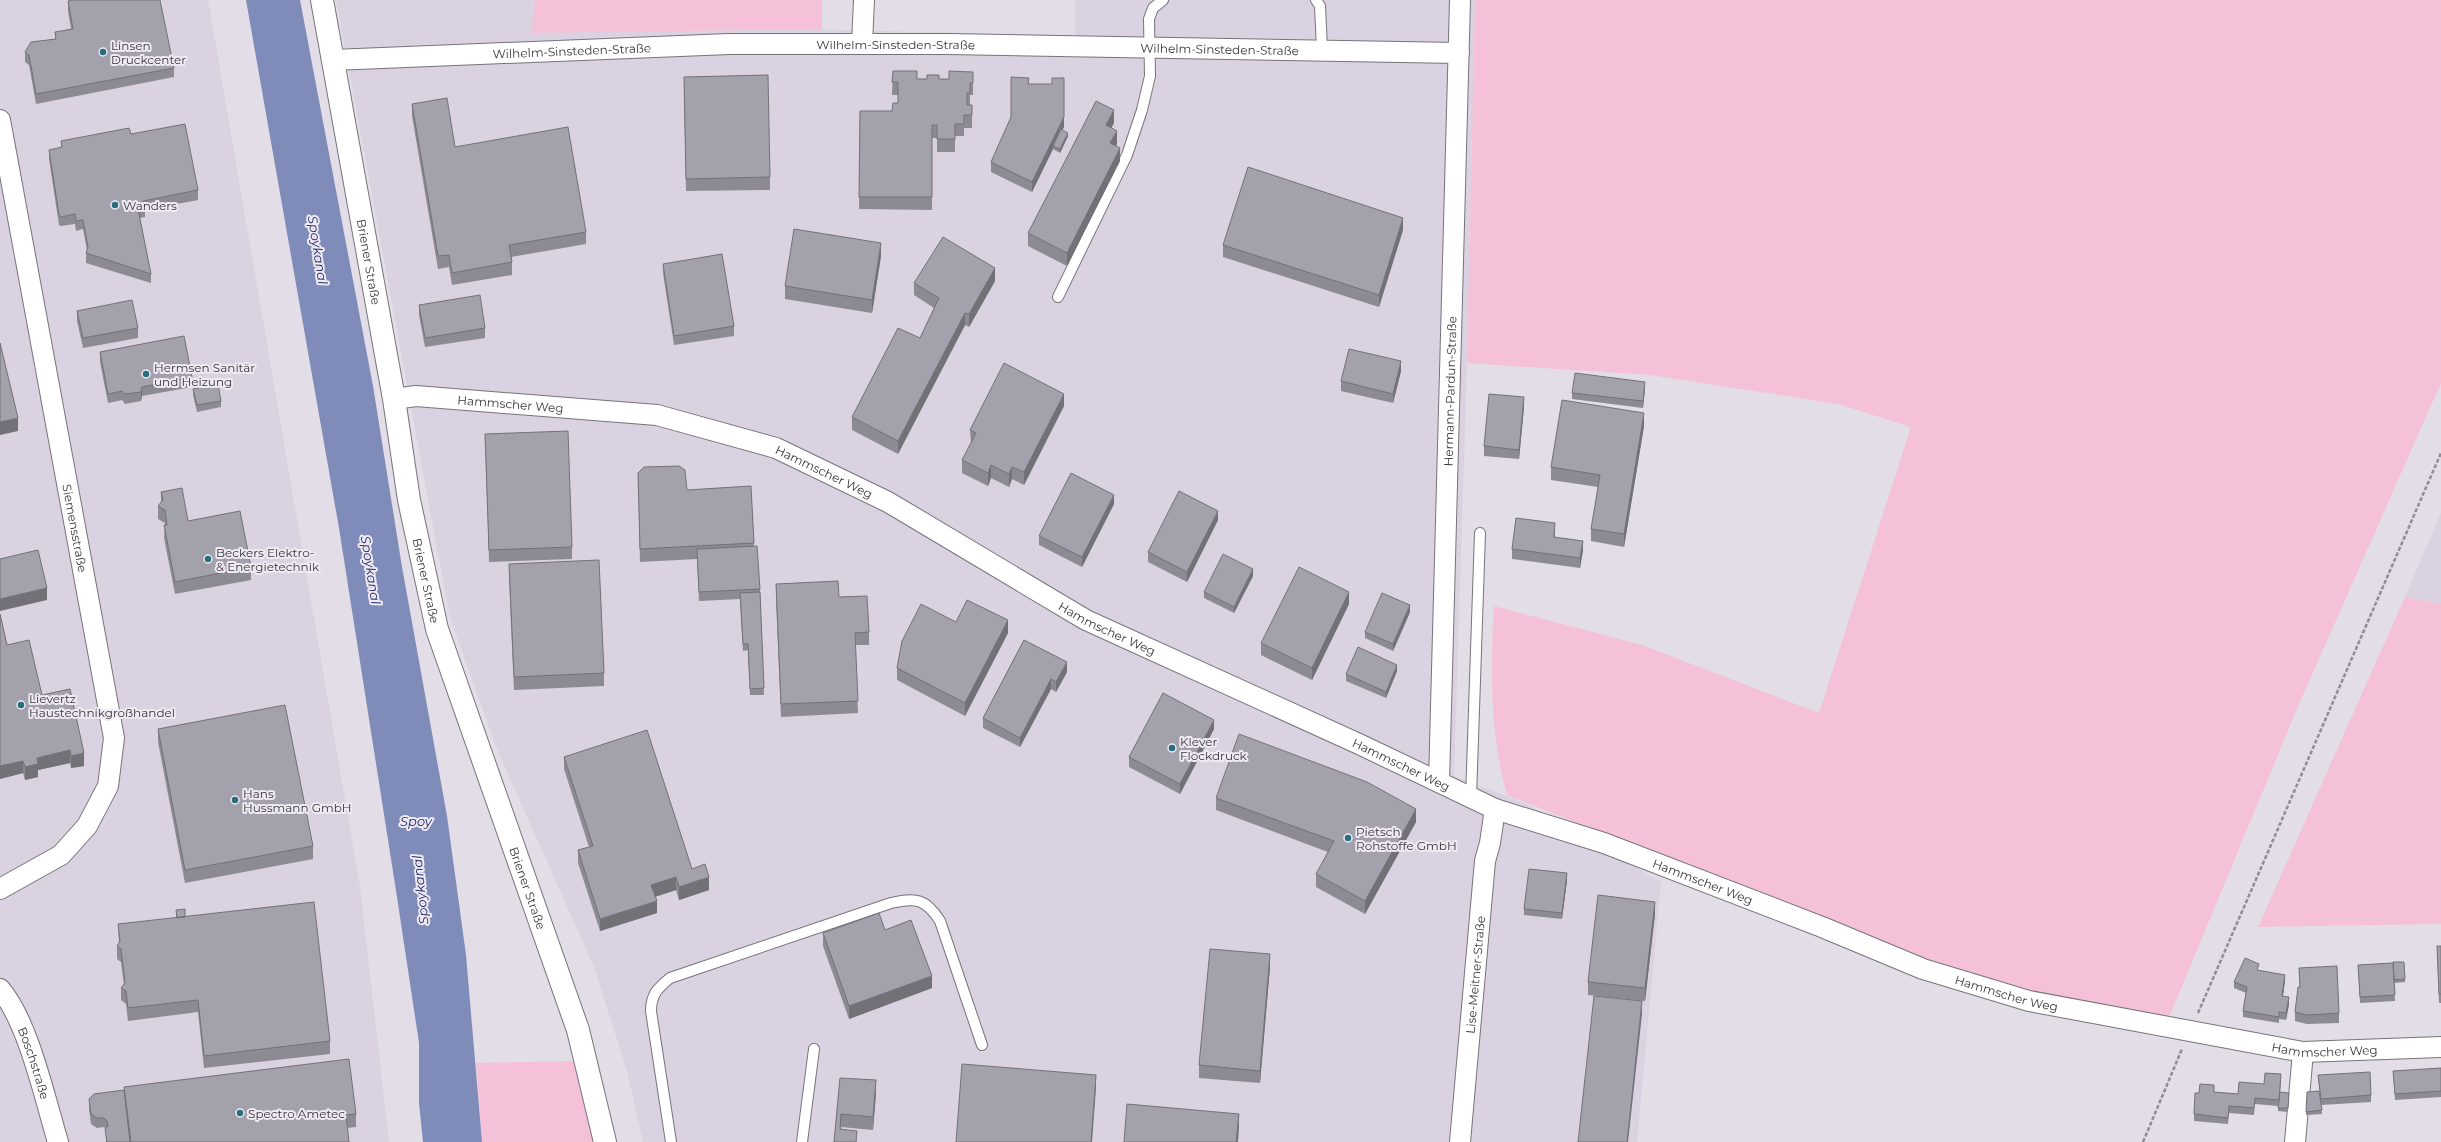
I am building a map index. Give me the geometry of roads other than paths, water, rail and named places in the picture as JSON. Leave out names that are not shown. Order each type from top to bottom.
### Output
[{"type":"street","name":"Briener Straße","points":[[322,0],[394,400],[409,500],[437,629],[578,1030],[605,1142]]},
{"type":"street","points":[[862,44],[864,0]]},
{"type":"street","name":"Hermann-Pardun-Straße","points":[[1439,782],[1460,0]]},
{"type":"street","name":"Wilhelm-Sinsteden-Straße","points":[[333,60],[729,44],[1322,49],[1458,53]]},
{"type":"street","name":"Siemensstraße","points":[[0,120],[114,738],[108,786],[87,826],[61,855],[0,888]]},
{"type":"street","name":"Hammscher Weg","points":[[394,400],[416,396],[657,415],[776,448],[888,502],[1086,620],[1495,809],[1604,843],[1822,927],[1924,969],[2029,1001],[2303,1052],[2441,1047]]},
{"type":"street","name":"Lise-Meitner-Straße","points":[[1460,1142],[1485,861],[1490,843],[1495,809]]},
{"type":"street","name":"Boschstraße","points":[[0,989],[10,1001],[24,1034],[58,1142]]},
{"type":"street","points":[[2295,1142],[2303,1052]]},
{"type":"lane","points":[[1058,297],[1127,155],[1142,110],[1150,76],[1149,19],[1153,8],[1163,0]]},
{"type":"lane","points":[[1316,0],[1320,6],[1322,49]]},
{"type":"lane","points":[[1472,798],[1480,532]]},
{"type":"lane","points":[[671,1142],[651,1011],[651,1001],[656,989],[670,978],[891,903],[915,900],[924,902],[932,907],[940,921],[982,1045]]},
{"type":"lane","points":[[802,1142],[814,1049]]},
{"type":"water","name":"Spoy","points":[[246,0],[300,0],[373,386],[402,567],[447,816],[466,955],[482,1142],[423,1142],[419,1103],[419,1043],[397,897],[339,528]]},
{"type":"place","name":"Linsen Druckcenter","points":[[103,52]]},
{"type":"place","name":"Wanders","points":[[115,205]]},
{"type":"place","name":"Hermsen Sanitär und Heizung","points":[[146,374]]},
{"type":"place","name":"Beckers Elektro- & Energietechnik","points":[[208,559]]},
{"type":"place","name":"Lievertz Haustechnikgroßhandel","points":[[21,705]]},
{"type":"place","name":"Klever Flockdruck","points":[[1172,748]]},
{"type":"place","name":"Hans Hussmann GmbH","points":[[235,800]]},
{"type":"place","name":"Pietsch Rohstoffe GmbH","points":[[1348,838]]},
{"type":"place","name":"Spectro Ametec","points":[[240,1113]]},
{"type":"water label","name":"Spoykanal","points":[[318,250]]},
{"type":"water label","name":"Spoykanal","points":[[371,570]]},
{"type":"water label","name":"Spoykanal","points":[[420,890]]}]
